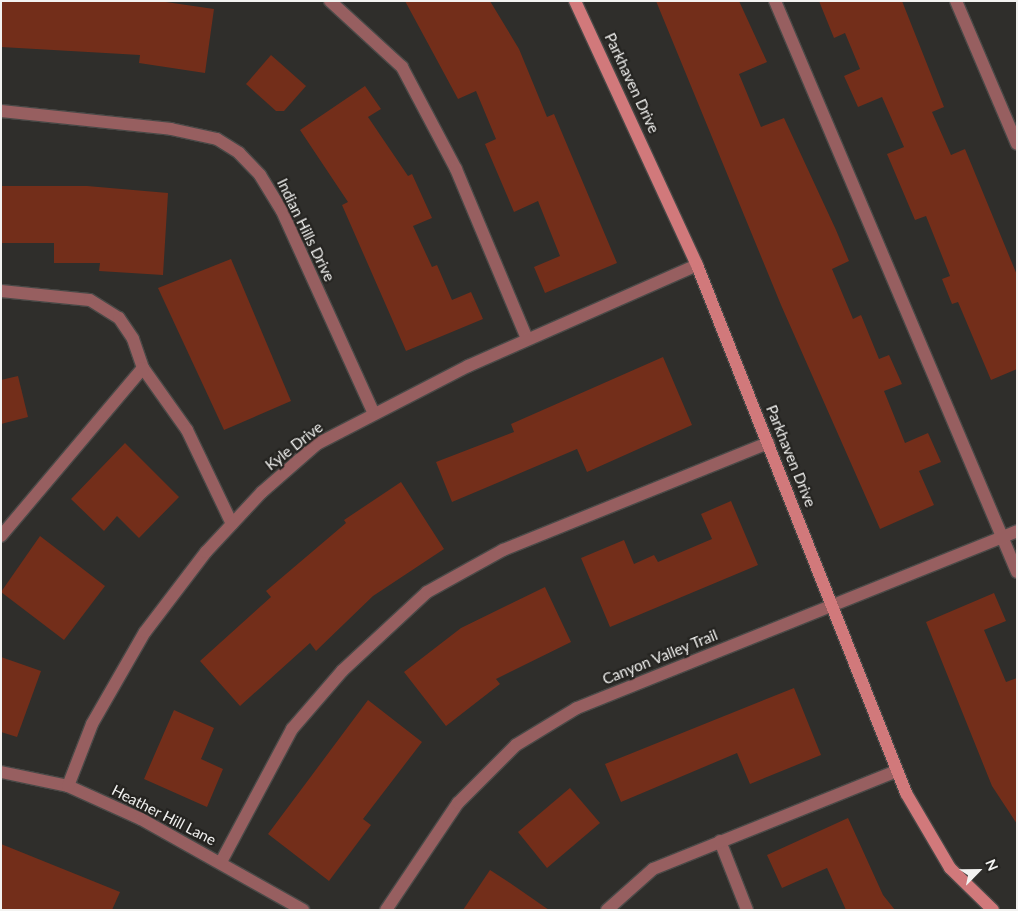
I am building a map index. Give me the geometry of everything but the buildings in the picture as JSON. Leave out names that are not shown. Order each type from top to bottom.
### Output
[{"type":"street","points":[[330,1],[402,67],[456,169],[528,340]]},
{"type":"street","name":"Parkhaven Drive","points":[[575,1],[697,265],[897,771],[950,868],[993,910]]},
{"type":"street","points":[[775,1],[1017,572]]},
{"type":"street","points":[[956,1],[1017,144]]},
{"type":"street","name":"Indian Hills Drive","points":[[1,112],[170,129],[217,139],[239,153],[260,176],[282,211],[373,412]]},
{"type":"street","name":"Kyle Drive","points":[[68,786],[92,724],[145,632],[232,524],[317,444],[373,412],[528,340],[697,265]]},
{"type":"street","points":[[1,291],[90,300],[119,318],[133,339],[143,368],[186,430],[232,524]]},
{"type":"street","points":[[1,536],[143,368]]},
{"type":"street","points":[[221,862],[292,729],[342,671],[427,592],[502,550],[768,443]]},
{"type":"street","name":"Canyon Valley Trail","points":[[386,910],[458,803],[516,745],[577,708],[832,603],[1017,531]]},
{"type":"street","points":[[608,910],[653,869],[897,771]]},
{"type":"street","name":"Heather Hill Lane","points":[[1,772],[68,786],[221,862],[303,910]]},
{"type":"street","points":[[720,841],[747,910]]}]
